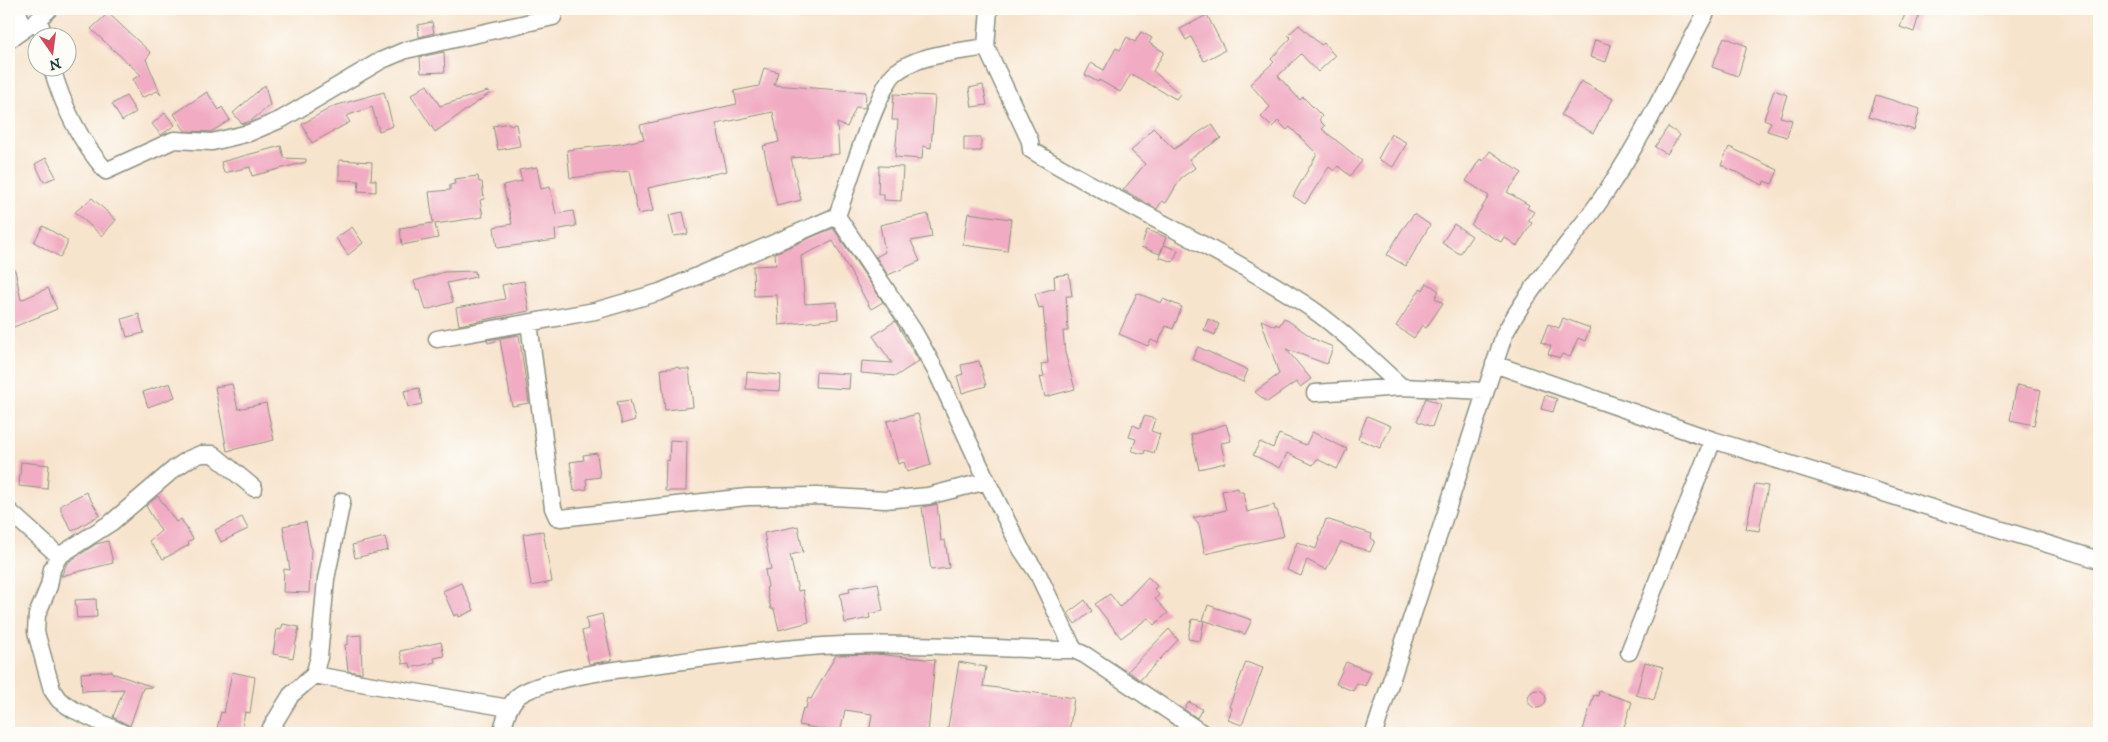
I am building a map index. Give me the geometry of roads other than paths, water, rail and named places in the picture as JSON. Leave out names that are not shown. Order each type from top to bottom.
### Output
[{"type":"street","points":[[15,35],[18,9]]},
{"type":"street","points":[[988,9],[986,47],[1030,141],[1031,150],[1090,186],[1185,236],[1304,304],[1402,387]]},
{"type":"street","points":[[1374,733],[1504,335],[1532,287],[1596,205],[1631,153],[1708,9]]},
{"type":"street","points":[[15,35],[44,14]]},
{"type":"street","points":[[44,14],[44,28]]},
{"type":"street","points":[[55,78],[63,102],[78,134],[106,172],[174,140],[212,142],[249,133],[282,119],[380,61],[406,50],[553,17]]},
{"type":"street","points":[[437,340],[595,310],[660,292],[837,216],[866,132],[886,86],[894,74],[923,60],[986,47]]},
{"type":"street","points":[[837,216],[937,373],[987,481],[1021,548],[1038,574],[1074,650]]},
{"type":"street","points":[[529,323],[553,508],[557,517],[566,520],[747,497],[817,496],[885,500],[928,496],[987,481]]},
{"type":"street","points":[[1494,364],[1713,440],[2099,560]]},
{"type":"street","points":[[1315,393],[1402,387],[1485,391]]},
{"type":"street","points":[[1629,652],[1713,440]]},
{"type":"street","points":[[123,733],[74,710],[59,700],[52,690],[36,632],[37,615],[49,586],[52,569],[59,556],[112,522],[174,469],[201,454],[213,454],[254,488]]},
{"type":"street","points":[[268,733],[291,695],[314,675],[319,657],[326,579],[342,501]]},
{"type":"street","points":[[9,511],[59,556]]},
{"type":"street","points":[[501,733],[509,708],[518,697],[529,690],[565,679],[624,669],[773,651],[844,645],[1074,650],[1085,655],[1202,733]]},
{"type":"street","points":[[314,675],[509,708]]}]
